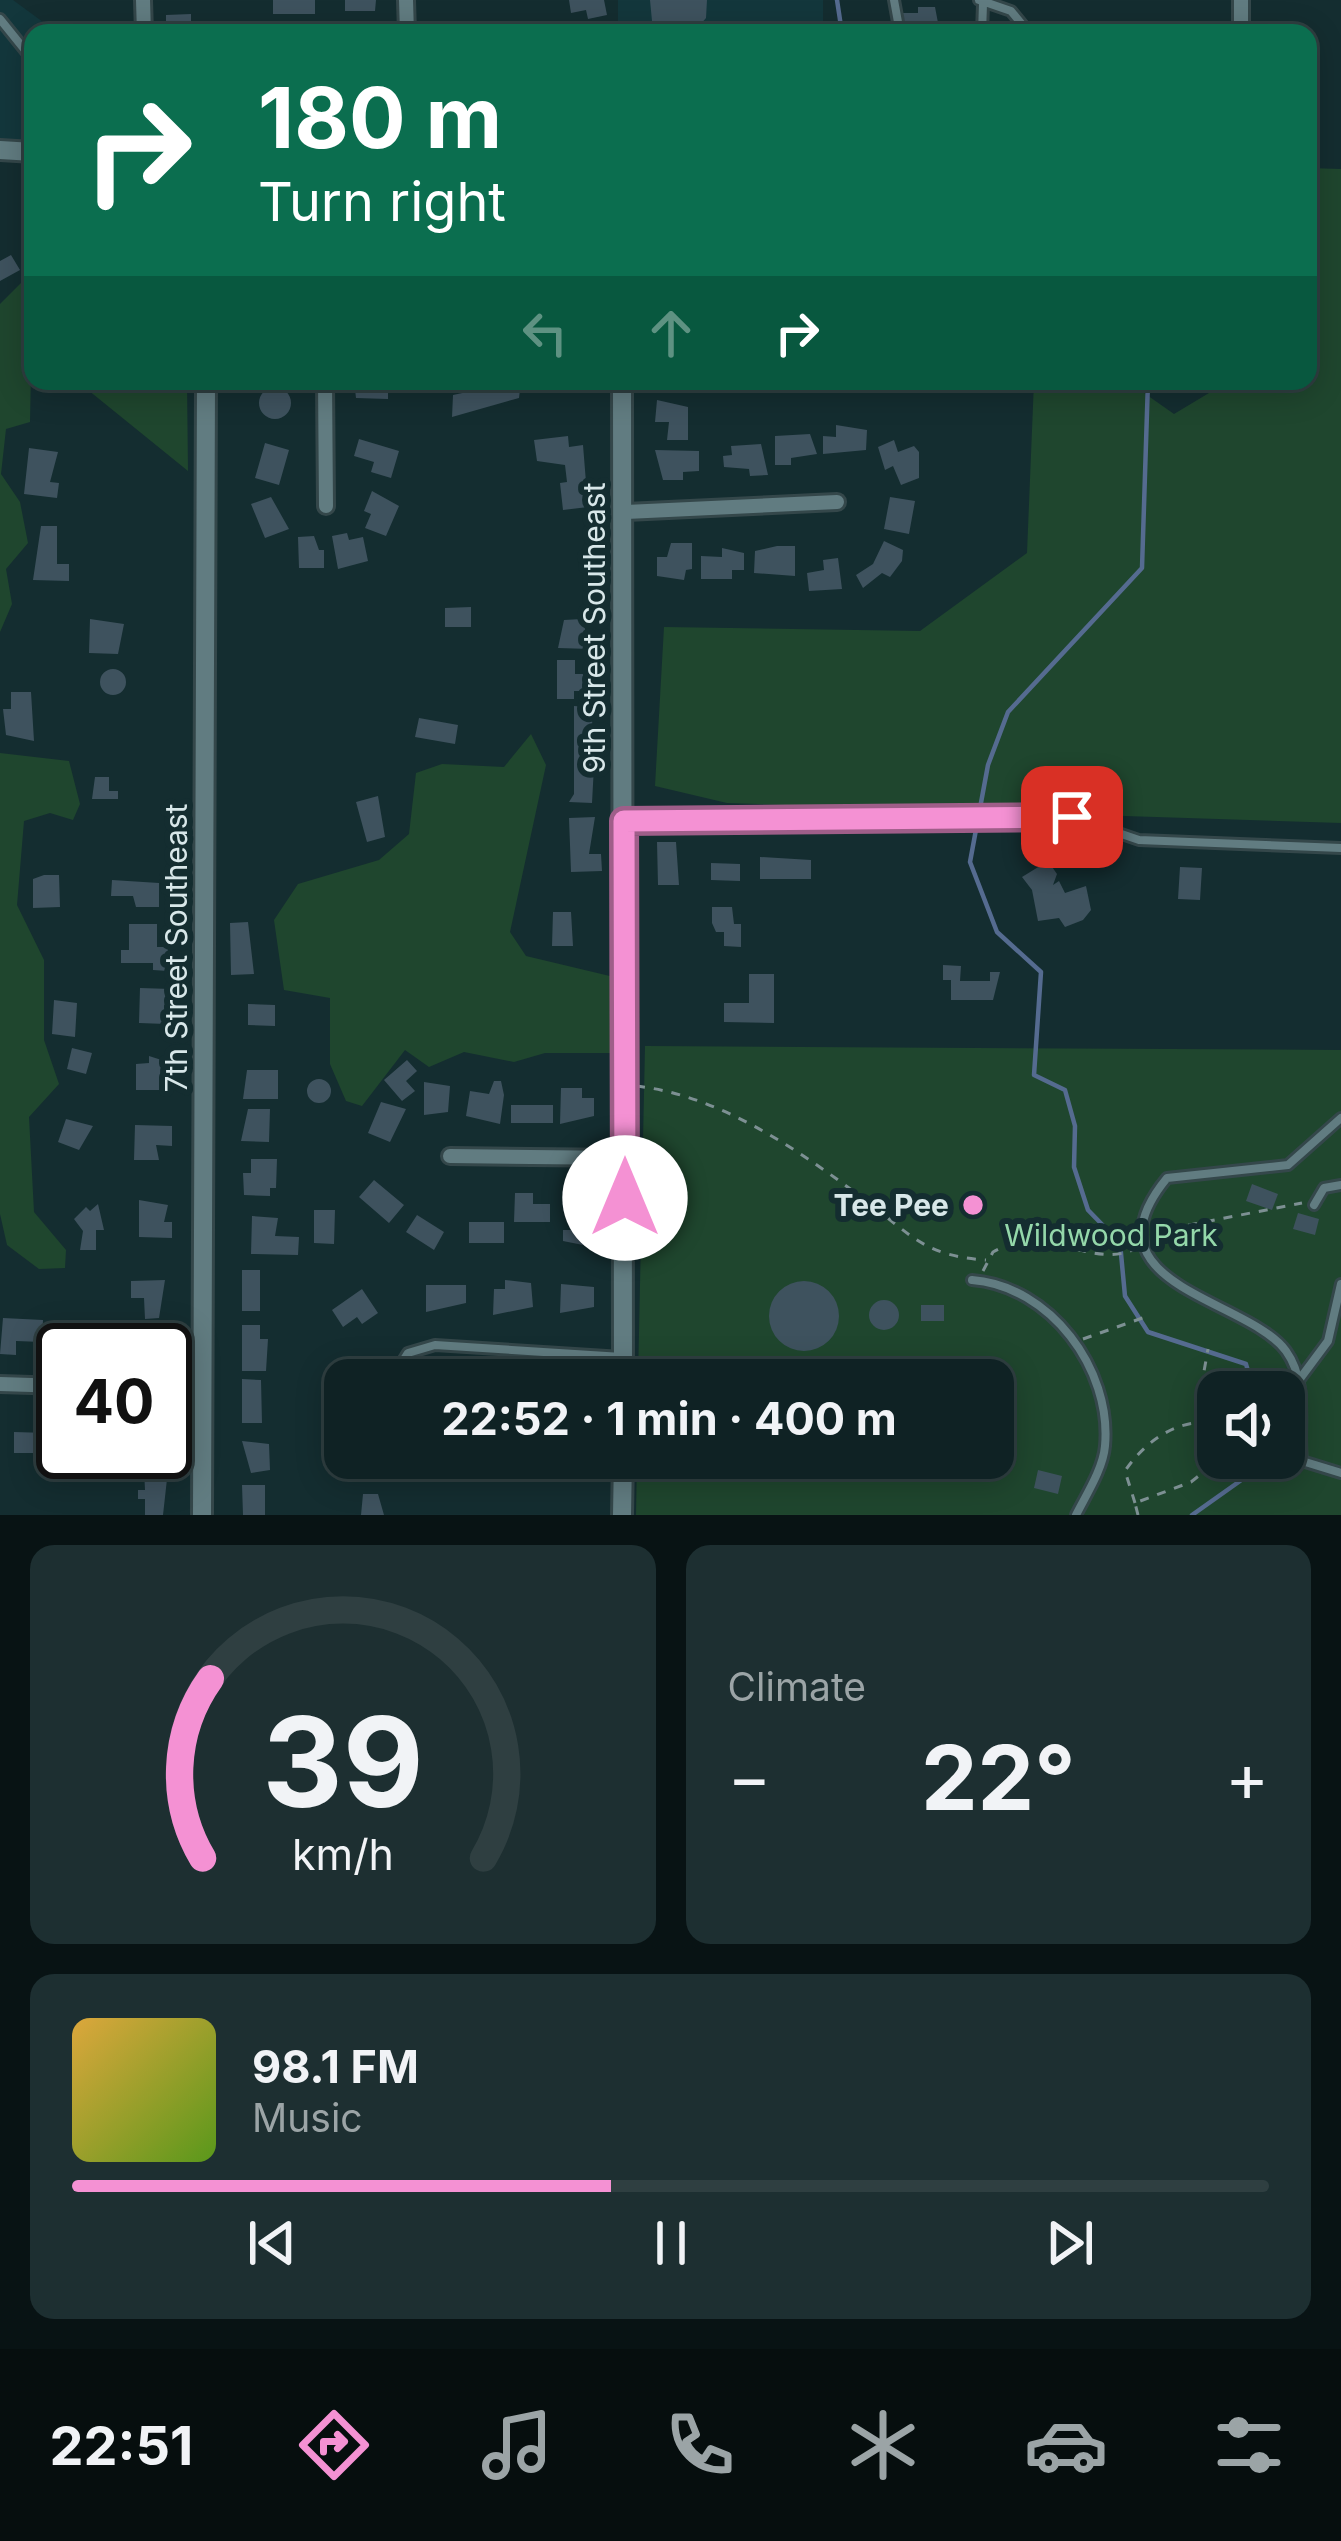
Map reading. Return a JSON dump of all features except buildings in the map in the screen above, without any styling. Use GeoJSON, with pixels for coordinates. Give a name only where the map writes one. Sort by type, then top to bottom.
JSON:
{"type":"FeatureCollection","features":[{"type":"Feature","properties":{"kind":"street","name":"7th Street Southeast"},"geometry":{"type":"LineString","coordinates":[[202,1515],[206,390]]}},
{"type":"Feature","properties":{"kind":"street"},"geometry":{"type":"LineString","coordinates":[[326,390],[326,506]]}},
{"type":"Feature","properties":{"kind":"street","name":"9th Street Southeast"},"geometry":{"type":"LineString","coordinates":[[622,390],[626,512],[623,1358]]}},
{"type":"Feature","properties":{"kind":"street"},"geometry":{"type":"LineString","coordinates":[[626,512],[838,502]]}},
{"type":"Feature","properties":{"kind":"street"},"geometry":{"type":"LineString","coordinates":[[450,1156],[626,1158]]}},
{"type":"Feature","properties":{"kind":"street"},"geometry":{"type":"LineString","coordinates":[[0,1384],[36,1385]]}},
{"type":"Feature","properties":{"kind":"street"},"geometry":{"type":"LineString","coordinates":[[192,1391],[203,1391]]}},
{"type":"Feature","properties":{"kind":"street"},"geometry":{"type":"LineString","coordinates":[[622,1479],[622,1515]]}},
{"type":"Feature","properties":{"kind":"lane"},"geometry":{"type":"LineString","coordinates":[[981,2],[1011,11],[1022,24]]}},
{"type":"Feature","properties":{"kind":"lane"},"geometry":{"type":"LineString","coordinates":[[0,20],[24,49]]}},
{"type":"Feature","properties":{"kind":"lane"},"geometry":{"type":"LineString","coordinates":[[624,821],[1072,817],[1139,840],[1341,848]]}},
{"type":"Feature","properties":{"kind":"lane"},"geometry":{"type":"LineString","coordinates":[[1293,1371],[1278,1342],[1180,1288],[1157,1267],[1145,1244],[1150,1206],[1167,1178],[1288,1166],[1341,1118]]}},
{"type":"Feature","properties":{"kind":"lane"},"geometry":{"type":"LineString","coordinates":[[1315,1203],[1324,1188],[1341,1185]]}},
{"type":"Feature","properties":{"kind":"lane"},"geometry":{"type":"LineString","coordinates":[[976,1280],[1012,1288],[1076,1341],[1102,1413],[1104,1453],[1076,1515]]}},
{"type":"Feature","properties":{"kind":"lane"},"geometry":{"type":"LineString","coordinates":[[1305,1373],[1325,1349],[1341,1284]]}},
{"type":"Feature","properties":{"kind":"lane"},"geometry":{"type":"LineString","coordinates":[[404,1359],[408,1352],[435,1345],[623,1358]]}},
{"type":"Feature","properties":{"kind":"lane"},"geometry":{"type":"LineString","coordinates":[[1305,1462],[1341,1473]]}},
{"type":"Feature","properties":{"kind":"path"},"geometry":{"type":"LineString","coordinates":[[626,1085],[702,1099],[833,1179],[929,1250],[986,1260]]}},
{"type":"Feature","properties":{"kind":"path"},"geometry":{"type":"LineString","coordinates":[[1145,1244],[1184,1226],[1315,1203]]}},
{"type":"Feature","properties":{"kind":"path"},"geometry":{"type":"LineString","coordinates":[[976,1280],[986,1260],[1015,1242],[1048,1240],[1125,1254]]}},
{"type":"Feature","properties":{"kind":"path"},"geometry":{"type":"LineString","coordinates":[[1076,1341],[1148,1316]]}},
{"type":"Feature","properties":{"kind":"path"},"geometry":{"type":"LineString","coordinates":[[1204,1371],[1208,1349]]}},
{"type":"Feature","properties":{"kind":"path"},"geometry":{"type":"LineString","coordinates":[[1126,1471],[1142,1445],[1197,1422]]}},
{"type":"Feature","properties":{"kind":"path"},"geometry":{"type":"LineString","coordinates":[[1104,1453],[1126,1471],[1138,1515]]}},
{"type":"Feature","properties":{"kind":"path"},"geometry":{"type":"LineString","coordinates":[[1136,1503],[1197,1478]]}},
{"type":"Feature","properties":{"kind":"shaded area"},"geometry":{"type":"Polygon","coordinates":[[[0,0],[13,0],[46,24],[24,24],[24,146],[0,145],[0,0]]]}},
{"type":"Feature","properties":{"kind":"shaded area"},"geometry":{"type":"Polygon","coordinates":[[[618,0],[823,0],[823,24],[618,24],[618,0]]]}},
{"type":"Feature","properties":{"kind":"green space"},"geometry":{"type":"Polygon","coordinates":[[[1317,168],[1341,169],[1341,823],[727,803],[655,786],[664,627],[920,631],[1027,553],[1034,390],[1140,390],[1174,414],[1214,390],[1317,390],[1317,168]]]}},
{"type":"Feature","properties":{"kind":"green space"},"geometry":{"type":"Polygon","coordinates":[[[24,280],[24,390],[31,390],[30,422],[6,429],[1,474],[20,502],[28,543],[6,569],[12,604],[0,632],[0,304],[24,280]]]}},
{"type":"Feature","properties":{"kind":"green space"},"geometry":{"type":"Polygon","coordinates":[[[88,390],[187,390],[188,471],[88,390]]]}},
{"type":"Feature","properties":{"kind":"green space"},"geometry":{"type":"Polygon","coordinates":[[[531,734],[546,765],[510,932],[526,956],[614,977],[611,1053],[545,1053],[514,1062],[464,1052],[429,1067],[405,1050],[362,1106],[346,1101],[330,1064],[330,998],[284,990],[274,920],[298,884],[379,860],[409,834],[416,773],[442,764],[504,767],[531,734]]]}},
{"type":"Feature","properties":{"kind":"green space"},"geometry":{"type":"Polygon","coordinates":[[[0,753],[69,761],[80,804],[73,820],[50,813],[24,821],[17,905],[44,960],[44,1040],[59,1084],[29,1117],[34,1212],[66,1250],[65,1268],[39,1269],[7,1245],[0,1214],[0,753]]]}},
{"type":"Feature","properties":{"kind":"green space","name":"Wildwood Park"},"geometry":{"type":"Polygon","coordinates":[[[645,1046],[1341,1050],[1341,1515],[636,1515],[637,1479],[1014,1479],[1014,1359],[638,1359],[645,1046]]]}},
{"type":"Feature","properties":{"kind":"waterway"},"geometry":{"type":"LineString","coordinates":[[837,0],[841,24]]}},
{"type":"Feature","properties":{"kind":"waterway"},"geometry":{"type":"LineString","coordinates":[[1148,390],[1142,568],[1008,712],[988,765],[970,862],[997,932],[1041,972],[1034,1075],[1065,1090],[1075,1126],[1074,1167],[1088,1210],[1120,1243],[1125,1296],[1148,1332],[1246,1364],[1248,1371]]}},
{"type":"Feature","properties":{"kind":"waterway"},"geometry":{"type":"LineString","coordinates":[[1192,1515],[1241,1479]]}},
{"type":"Feature","properties":{"kind":"place","name":"Tee Pee"},"geometry":{"type":"Point","coordinates":[973,1205]}},
{"type":"Feature","properties":{"kind":"route"},"geometry":{"type":"LineString","coordinates":[[625,1198],[624,821],[1072,817]]}}]}
